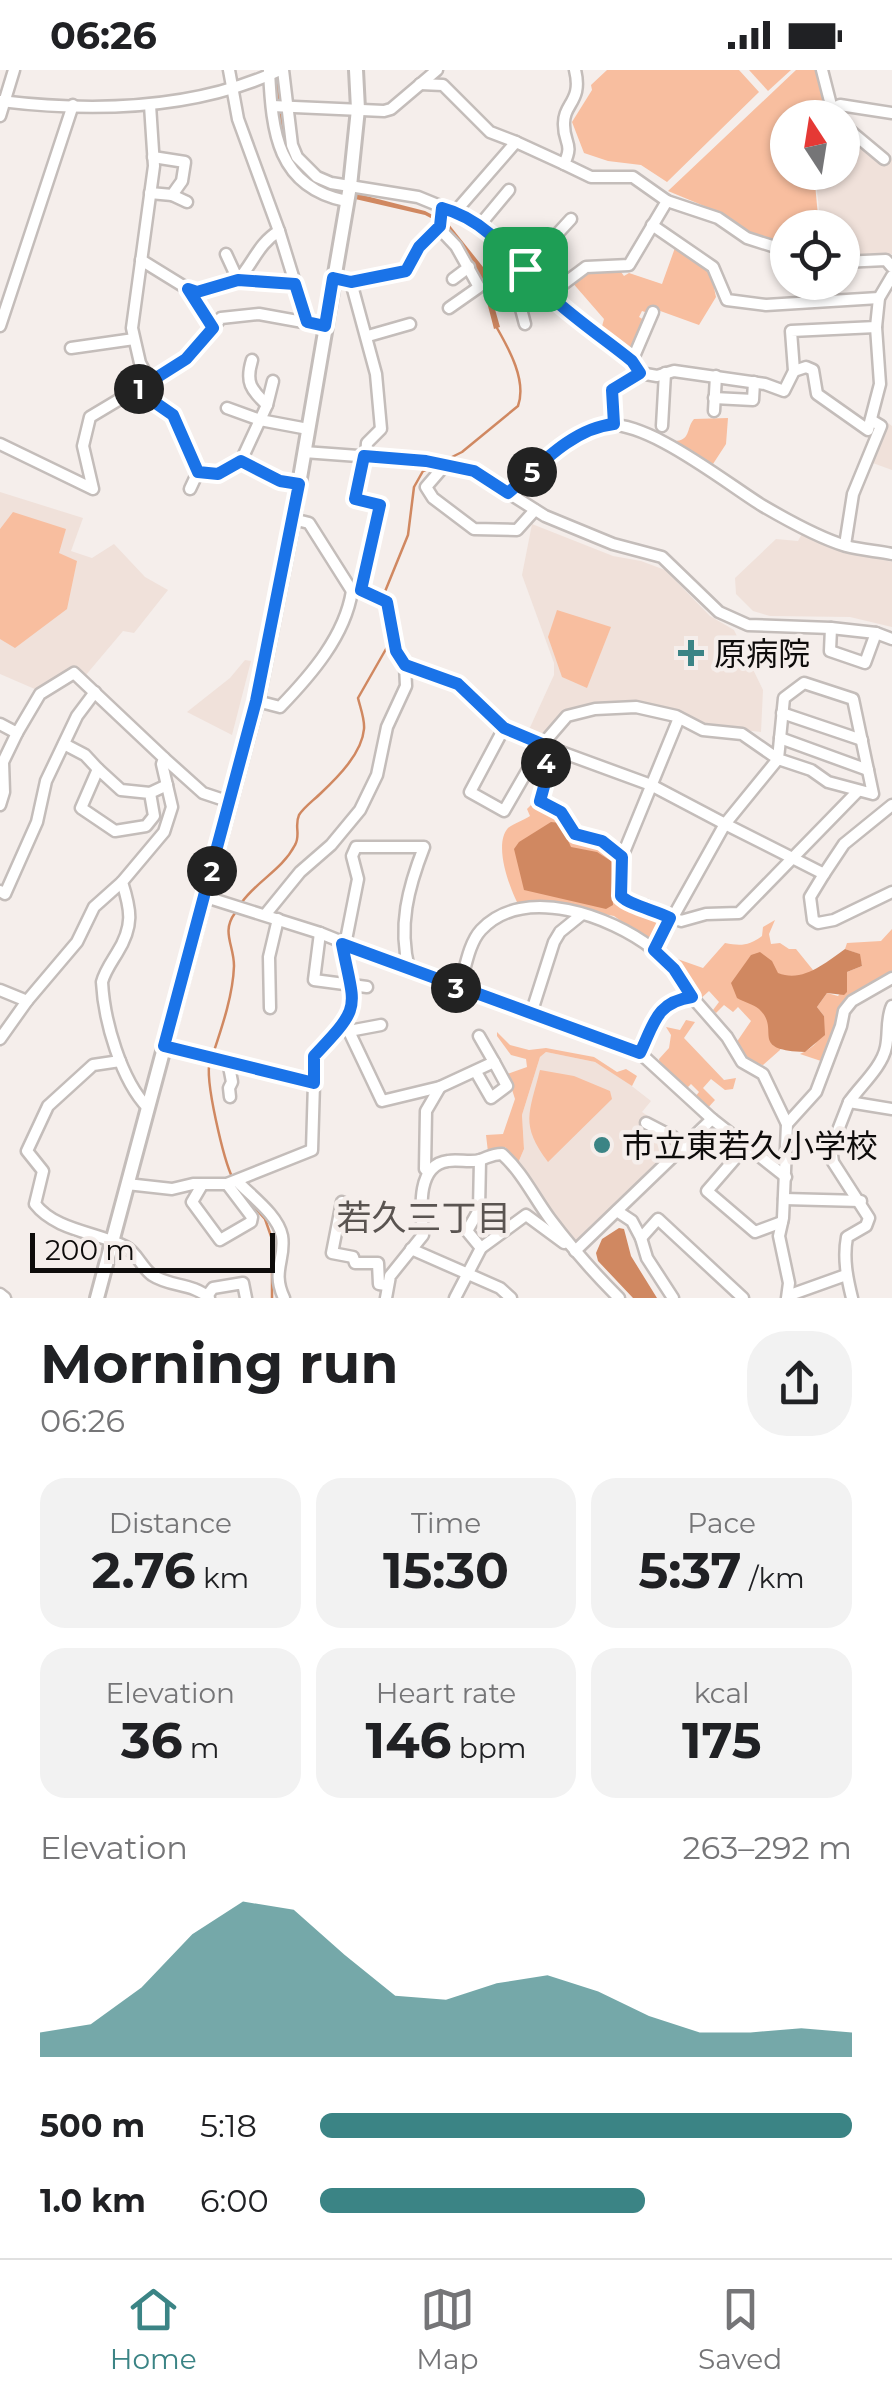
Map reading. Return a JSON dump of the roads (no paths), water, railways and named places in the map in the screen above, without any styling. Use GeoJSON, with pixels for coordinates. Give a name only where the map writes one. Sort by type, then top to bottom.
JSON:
{"type":"FeatureCollection","features":[{"type":"Feature","properties":{"kind":"main road"},"geometry":{"type":"LineString","coordinates":[[97,1298],[256,701],[293,520],[350,186],[358,109],[356,70]]}},
{"type":"Feature","properties":{"kind":"street"},"geometry":{"type":"LineString","coordinates":[[0,116],[14,70]]}},
{"type":"Feature","properties":{"kind":"street"},"geometry":{"type":"LineString","coordinates":[[230,70],[238,119],[307,322]]}},
{"type":"Feature","properties":{"kind":"street"},"geometry":{"type":"LineString","coordinates":[[272,106],[391,108],[436,70]]}},
{"type":"Feature","properties":{"kind":"street"},"geometry":{"type":"LineString","coordinates":[[564,164],[570,150],[564,124],[578,94],[576,70]]}},
{"type":"Feature","properties":{"kind":"street"},"geometry":{"type":"LineString","coordinates":[[822,70],[830,100]]}},
{"type":"Feature","properties":{"kind":"street"},"geometry":{"type":"LineString","coordinates":[[2,101],[150,105],[232,88],[275,72]]}},
{"type":"Feature","properties":{"kind":"street"},"geometry":{"type":"LineString","coordinates":[[275,72],[272,106],[280,148],[298,179],[319,195],[346,201]]}},
{"type":"Feature","properties":{"kind":"street"},"geometry":{"type":"LineString","coordinates":[[275,72],[297,157],[324,182],[418,197],[479,226],[505,246],[550,294],[632,361],[640,373],[648,376],[686,371],[784,391],[794,371],[791,331],[876,328]]}},
{"type":"Feature","properties":{"kind":"street"},"geometry":{"type":"LineString","coordinates":[[420,84],[442,85],[490,132],[591,177],[633,177],[667,201],[718,218],[747,238],[770,245]]}},
{"type":"Feature","properties":{"kind":"street"},"geometry":{"type":"LineString","coordinates":[[0,326],[6,293],[73,105]]}},
{"type":"Feature","properties":{"kind":"street"},"geometry":{"type":"LineString","coordinates":[[150,105],[154,157],[132,328],[140,363],[150,381]]}},
{"type":"Feature","properties":{"kind":"street"},"geometry":{"type":"LineString","coordinates":[[860,108],[892,114]]}},
{"type":"Feature","properties":{"kind":"street"},"geometry":{"type":"LineString","coordinates":[[860,139],[884,158]]}},
{"type":"Feature","properties":{"kind":"street"},"geometry":{"type":"LineString","coordinates":[[455,212],[516,142]]}},
{"type":"Feature","properties":{"kind":"street"},"geometry":{"type":"LineString","coordinates":[[154,157],[185,162],[182,181],[172,195]]}},
{"type":"Feature","properties":{"kind":"street"},"geometry":{"type":"LineString","coordinates":[[479,226],[510,190]]}},
{"type":"Feature","properties":{"kind":"street"},"geometry":{"type":"LineString","coordinates":[[150,194],[172,195],[186,202]]}},
{"type":"Feature","properties":{"kind":"street"},"geometry":{"type":"LineString","coordinates":[[550,294],[586,267],[629,265],[667,201]]}},
{"type":"Feature","properties":{"kind":"street"},"geometry":{"type":"LineString","coordinates":[[333,278],[351,282],[406,271],[419,247],[439,226],[442,208]]}},
{"type":"Feature","properties":{"kind":"street"},"geometry":{"type":"LineString","coordinates":[[525,269],[571,219]]}},
{"type":"Feature","properties":{"kind":"street"},"geometry":{"type":"LineString","coordinates":[[652,225],[713,267],[727,300],[766,305],[879,298]]}},
{"type":"Feature","properties":{"kind":"street"},"geometry":{"type":"LineString","coordinates":[[439,226],[480,287],[449,308]]}},
{"type":"Feature","properties":{"kind":"street"},"geometry":{"type":"LineString","coordinates":[[238,280],[264,240],[279,231]]}},
{"type":"Feature","properties":{"kind":"street"},"geometry":{"type":"LineString","coordinates":[[505,246],[525,324]]}},
{"type":"Feature","properties":{"kind":"street"},"geometry":{"type":"LineString","coordinates":[[226,254],[238,280]]}},
{"type":"Feature","properties":{"kind":"street"},"geometry":{"type":"LineString","coordinates":[[141,260],[197,292],[238,280],[295,284]]}},
{"type":"Feature","properties":{"kind":"street"},"geometry":{"type":"LineString","coordinates":[[860,261],[886,260],[892,267]]}},
{"type":"Feature","properties":{"kind":"street"},"geometry":{"type":"LineString","coordinates":[[453,279],[469,268]]}},
{"type":"Feature","properties":{"kind":"street"},"geometry":{"type":"LineString","coordinates":[[794,371],[806,367],[813,370],[818,394],[868,430],[880,384],[876,328],[879,298],[892,276]]}},
{"type":"Feature","properties":{"kind":"street"},"geometry":{"type":"LineString","coordinates":[[256,701],[280,707],[304,683],[348,614],[380,505],[355,499],[366,443],[381,428],[376,374],[351,282]]}},
{"type":"Feature","properties":{"kind":"street"},"geometry":{"type":"LineString","coordinates":[[188,289],[213,328]]}},
{"type":"Feature","properties":{"kind":"street"},"geometry":{"type":"LineString","coordinates":[[632,361],[652,312]]}},
{"type":"Feature","properties":{"kind":"street"},"geometry":{"type":"LineString","coordinates":[[0,444],[92,489],[82,446],[90,417],[186,359],[221,318],[259,314],[325,326]]}},
{"type":"Feature","properties":{"kind":"street"},"geometry":{"type":"LineString","coordinates":[[368,336],[410,324]]}},
{"type":"Feature","properties":{"kind":"street"},"geometry":{"type":"LineString","coordinates":[[70,348],[134,339]]}},
{"type":"Feature","properties":{"kind":"street"},"geometry":{"type":"LineString","coordinates":[[252,360],[246,377],[250,389],[267,405]]}},
{"type":"Feature","properties":{"kind":"street"},"geometry":{"type":"LineString","coordinates":[[880,384],[892,365]]}},
{"type":"Feature","properties":{"kind":"street"},"geometry":{"type":"LineString","coordinates":[[614,424],[612,390],[640,373]]}},
{"type":"Feature","properties":{"kind":"street"},"geometry":{"type":"LineString","coordinates":[[662,426],[665,373]]}},
{"type":"Feature","properties":{"kind":"street"},"geometry":{"type":"LineString","coordinates":[[714,410],[716,376]]}},
{"type":"Feature","properties":{"kind":"street"},"geometry":{"type":"LineString","coordinates":[[198,472],[218,474],[241,461],[267,405],[273,381]]}},
{"type":"Feature","properties":{"kind":"street"},"geometry":{"type":"LineString","coordinates":[[714,398],[753,400],[754,382]]}},
{"type":"Feature","properties":{"kind":"street"},"geometry":{"type":"LineString","coordinates":[[137,390],[173,415],[198,472],[190,489]]}},
{"type":"Feature","properties":{"kind":"street"},"geometry":{"type":"LineString","coordinates":[[227,408],[260,420],[308,429]]}},
{"type":"Feature","properties":{"kind":"street"},"geometry":{"type":"LineString","coordinates":[[845,546],[853,494],[882,426],[871,420]]}},
{"type":"Feature","properties":{"kind":"street"},"geometry":{"type":"LineString","coordinates":[[508,493],[576,436],[614,424],[629,426],[710,469],[764,507],[845,546],[892,554]]}},
{"type":"Feature","properties":{"kind":"street"},"geometry":{"type":"LineString","coordinates":[[304,452],[426,461],[474,471],[534,510],[612,544],[662,557],[719,612],[748,626],[831,628],[876,633],[892,639]]}},
{"type":"Feature","properties":{"kind":"street"},"geometry":{"type":"LineString","coordinates":[[241,461],[280,481],[299,484]]}},
{"type":"Feature","properties":{"kind":"street"},"geometry":{"type":"LineString","coordinates":[[445,465],[426,488],[433,498],[474,529],[517,530],[534,510]]}},
{"type":"Feature","properties":{"kind":"street"},"geometry":{"type":"LineString","coordinates":[[265,915],[312,858],[332,845],[352,820],[376,775],[387,727],[406,686],[405,665],[396,651],[382,600],[356,591],[308,522],[293,520]]}},
{"type":"Feature","properties":{"kind":"street"},"geometry":{"type":"LineString","coordinates":[[831,628],[830,651],[865,663],[876,633]]}},
{"type":"Feature","properties":{"kind":"street"},"geometry":{"type":"LineString","coordinates":[[405,665],[458,684],[504,728],[651,785],[824,874]]}},
{"type":"Feature","properties":{"kind":"street"},"geometry":{"type":"LineString","coordinates":[[0,805],[3,762],[18,733],[40,694],[74,672],[203,793],[230,802]]}},
{"type":"Feature","properties":{"kind":"street"},"geometry":{"type":"LineString","coordinates":[[654,950],[725,824],[778,759],[784,698],[804,683],[853,699],[874,794]]}},
{"type":"Feature","properties":{"kind":"street"},"geometry":{"type":"LineString","coordinates":[[0,891],[5,894],[29,840],[46,781],[77,716],[95,692]]}},
{"type":"Feature","properties":{"kind":"street"},"geometry":{"type":"LineString","coordinates":[[504,728],[470,792],[504,811],[542,744],[567,716],[595,708],[636,707],[680,718],[703,730],[742,734],[778,759],[810,770],[828,782],[892,803],[844,844],[810,896],[813,920],[834,920],[892,892]]}},
{"type":"Feature","properties":{"kind":"street"},"geometry":{"type":"LineString","coordinates":[[782,713],[862,740]]}},
{"type":"Feature","properties":{"kind":"street"},"geometry":{"type":"LineString","coordinates":[[680,718],[622,857],[621,896],[626,902],[687,921],[706,914],[739,913],[857,792]]}},
{"type":"Feature","properties":{"kind":"street"},"geometry":{"type":"LineString","coordinates":[[0,724],[18,733]]}},
{"type":"Feature","properties":{"kind":"street"},"geometry":{"type":"LineString","coordinates":[[780,738],[868,770]]}},
{"type":"Feature","properties":{"kind":"street"},"geometry":{"type":"LineString","coordinates":[[64,744],[84,755],[121,790],[150,793],[167,785]]}},
{"type":"Feature","properties":{"kind":"street"},"geometry":{"type":"LineString","coordinates":[[542,744],[548,772],[540,801],[561,812],[575,834],[602,841],[622,857]]}},
{"type":"Feature","properties":{"kind":"street"},"geometry":{"type":"LineString","coordinates":[[0,1040],[77,942],[94,907],[122,882],[164,832],[172,808],[164,758]]}},
{"type":"Feature","properties":{"kind":"street"},"geometry":{"type":"LineString","coordinates":[[98,769],[81,808],[109,829],[146,826],[154,816],[150,793]]}},
{"type":"Feature","properties":{"kind":"street"},"geometry":{"type":"LineString","coordinates":[[128,1184],[172,1189],[232,1183],[312,1150],[314,1056],[347,1027],[355,1004],[343,944],[358,879],[352,856],[357,836],[352,820]]}},
{"type":"Feature","properties":{"kind":"street"},"geometry":{"type":"LineString","coordinates":[[356,847],[424,847],[406,904],[403,946],[408,969]]}},
{"type":"Feature","properties":{"kind":"street"},"geometry":{"type":"LineString","coordinates":[[122,882],[131,912],[131,928],[102,982],[120,1061],[135,1094],[148,1108]]}},
{"type":"Feature","properties":{"kind":"street"},"geometry":{"type":"LineString","coordinates":[[206,897],[320,934],[459,989],[640,1053],[712,1120],[786,1178]]}},
{"type":"Feature","properties":{"kind":"street"},"geometry":{"type":"LineString","coordinates":[[459,989],[482,928],[520,909],[541,904],[616,925],[654,950],[727,1036],[742,1062],[763,1074],[787,1124],[780,1236],[788,1297],[846,1275]]}},
{"type":"Feature","properties":{"kind":"street"},"geometry":{"type":"LineString","coordinates":[[531,1014],[554,942],[581,914]]}},
{"type":"Feature","properties":{"kind":"street"},"geometry":{"type":"LineString","coordinates":[[270,1008],[270,958],[278,919]]}},
{"type":"Feature","properties":{"kind":"street"},"geometry":{"type":"LineString","coordinates":[[320,934],[314,980],[367,987]]}},
{"type":"Feature","properties":{"kind":"street"},"geometry":{"type":"LineString","coordinates":[[787,1124],[816,1092],[844,1011],[852,1001],[892,978]]}},
{"type":"Feature","properties":{"kind":"street"},"geometry":{"type":"LineString","coordinates":[[0,990],[27,1001]]}},
{"type":"Feature","properties":{"kind":"street"},"geometry":{"type":"LineString","coordinates":[[640,1053],[663,1008],[672,1000],[692,997]]}},
{"type":"Feature","properties":{"kind":"street"},"geometry":{"type":"LineString","coordinates":[[852,1298],[846,1275],[847,1238],[866,1226],[869,1218],[833,1162],[831,1148],[850,1102],[886,1050],[892,1006]]}},
{"type":"Feature","properties":{"kind":"street"},"geometry":{"type":"LineString","coordinates":[[347,1027],[382,1025]]}},
{"type":"Feature","properties":{"kind":"street"},"geometry":{"type":"LineString","coordinates":[[347,1027],[382,1101],[440,1087],[494,1062]]}},
{"type":"Feature","properties":{"kind":"street"},"geometry":{"type":"LineString","coordinates":[[476,1072],[490,1098],[507,1086],[479,1036]]}},
{"type":"Feature","properties":{"kind":"street"},"geometry":{"type":"LineString","coordinates":[[164,1046],[314,1083]]}},
{"type":"Feature","properties":{"kind":"street"},"geometry":{"type":"LineString","coordinates":[[217,1058],[232,1082],[230,1097]]}},
{"type":"Feature","properties":{"kind":"street"},"geometry":{"type":"LineString","coordinates":[[120,1061],[93,1065],[48,1106],[38,1123],[28,1151],[43,1171],[35,1198],[41,1212],[89,1236],[128,1248],[152,1275],[200,1290],[208,1297],[213,1288],[244,1284],[246,1298]]}},
{"type":"Feature","properties":{"kind":"street"},"geometry":{"type":"LineString","coordinates":[[428,1171],[426,1111],[440,1087]]}},
{"type":"Feature","properties":{"kind":"street"},"geometry":{"type":"LineString","coordinates":[[850,1102],[892,1109]]}},
{"type":"Feature","properties":{"kind":"street"},"geometry":{"type":"LineString","coordinates":[[575,1252],[712,1120]]}},
{"type":"Feature","properties":{"kind":"street"},"geometry":{"type":"LineString","coordinates":[[646,1123],[673,1136],[684,1148]]}},
{"type":"Feature","properties":{"kind":"street"},"geometry":{"type":"LineString","coordinates":[[746,1146],[706,1191],[755,1232],[782,1222]]}},
{"type":"Feature","properties":{"kind":"street"},"geometry":{"type":"LineString","coordinates":[[342,1202],[332,1253],[353,1256],[355,1263],[378,1263],[379,1284],[386,1292],[410,1248],[424,1234],[420,1206],[428,1171],[439,1162],[480,1160],[502,1154],[520,1171],[575,1252]]}},
{"type":"Feature","properties":{"kind":"street"},"geometry":{"type":"LineString","coordinates":[[480,1160],[479,1210],[467,1232],[481,1248]]}},
{"type":"Feature","properties":{"kind":"street"},"geometry":{"type":"LineString","coordinates":[[202,1184],[192,1202],[220,1240],[251,1222],[252,1217],[232,1183]]}},
{"type":"Feature","properties":{"kind":"street"},"geometry":{"type":"LineString","coordinates":[[232,1183],[273,1218],[282,1237],[276,1274],[284,1298]]}},
{"type":"Feature","properties":{"kind":"street"},"geometry":{"type":"LineString","coordinates":[[784,1198],[861,1201]]}},
{"type":"Feature","properties":{"kind":"street"},"geometry":{"type":"LineString","coordinates":[[617,1211],[632,1222],[647,1258],[674,1298]]}},
{"type":"Feature","properties":{"kind":"street"},"geometry":{"type":"LineString","coordinates":[[455,1298],[481,1248],[526,1215],[575,1252],[619,1298]]}},
{"type":"Feature","properties":{"kind":"street"},"geometry":{"type":"LineString","coordinates":[[641,1238],[658,1219],[743,1298]]}},
{"type":"Feature","properties":{"kind":"street"},"geometry":{"type":"LineString","coordinates":[[410,1248],[500,1288],[510,1298]]}},
{"type":"Feature","properties":{"kind":"waterway"},"geometry":{"type":"LineString","coordinates":[[444,461],[462,452],[518,406],[518,376],[497,328]]}},
{"type":"Feature","properties":{"kind":"waterway"},"geometry":{"type":"LineString","coordinates":[[384,594],[408,535],[414,487],[423,471],[433,467]]}},
{"type":"Feature","properties":{"kind":"waterway"},"geometry":{"type":"LineString","coordinates":[[242,902],[290,854],[297,841],[299,815],[354,756],[364,729],[358,698],[390,642]]}},
{"type":"Feature","properties":{"kind":"waterway"},"geometry":{"type":"LineString","coordinates":[[213,1054],[232,988],[234,966],[229,926],[235,913]]}},
{"type":"Feature","properties":{"kind":"waterway"},"geometry":{"type":"LineString","coordinates":[[210,1061],[212,1102],[233,1179]]}},
{"type":"Feature","properties":{"kind":"waterway"},"geometry":{"type":"LineString","coordinates":[[243,1194],[265,1219],[272,1239],[272,1298]]}},
{"type":"Feature","properties":{"kind":"place","name":"原病院"},"geometry":{"type":"Point","coordinates":[691,653]}},
{"type":"Feature","properties":{"kind":"place","name":"市立東若久小学校"},"geometry":{"type":"Point","coordinates":[602,1145]}},
{"type":"Feature","properties":{"kind":"district","name":"若久三丁目"},"geometry":{"type":"Point","coordinates":[424,1217]}}]}
